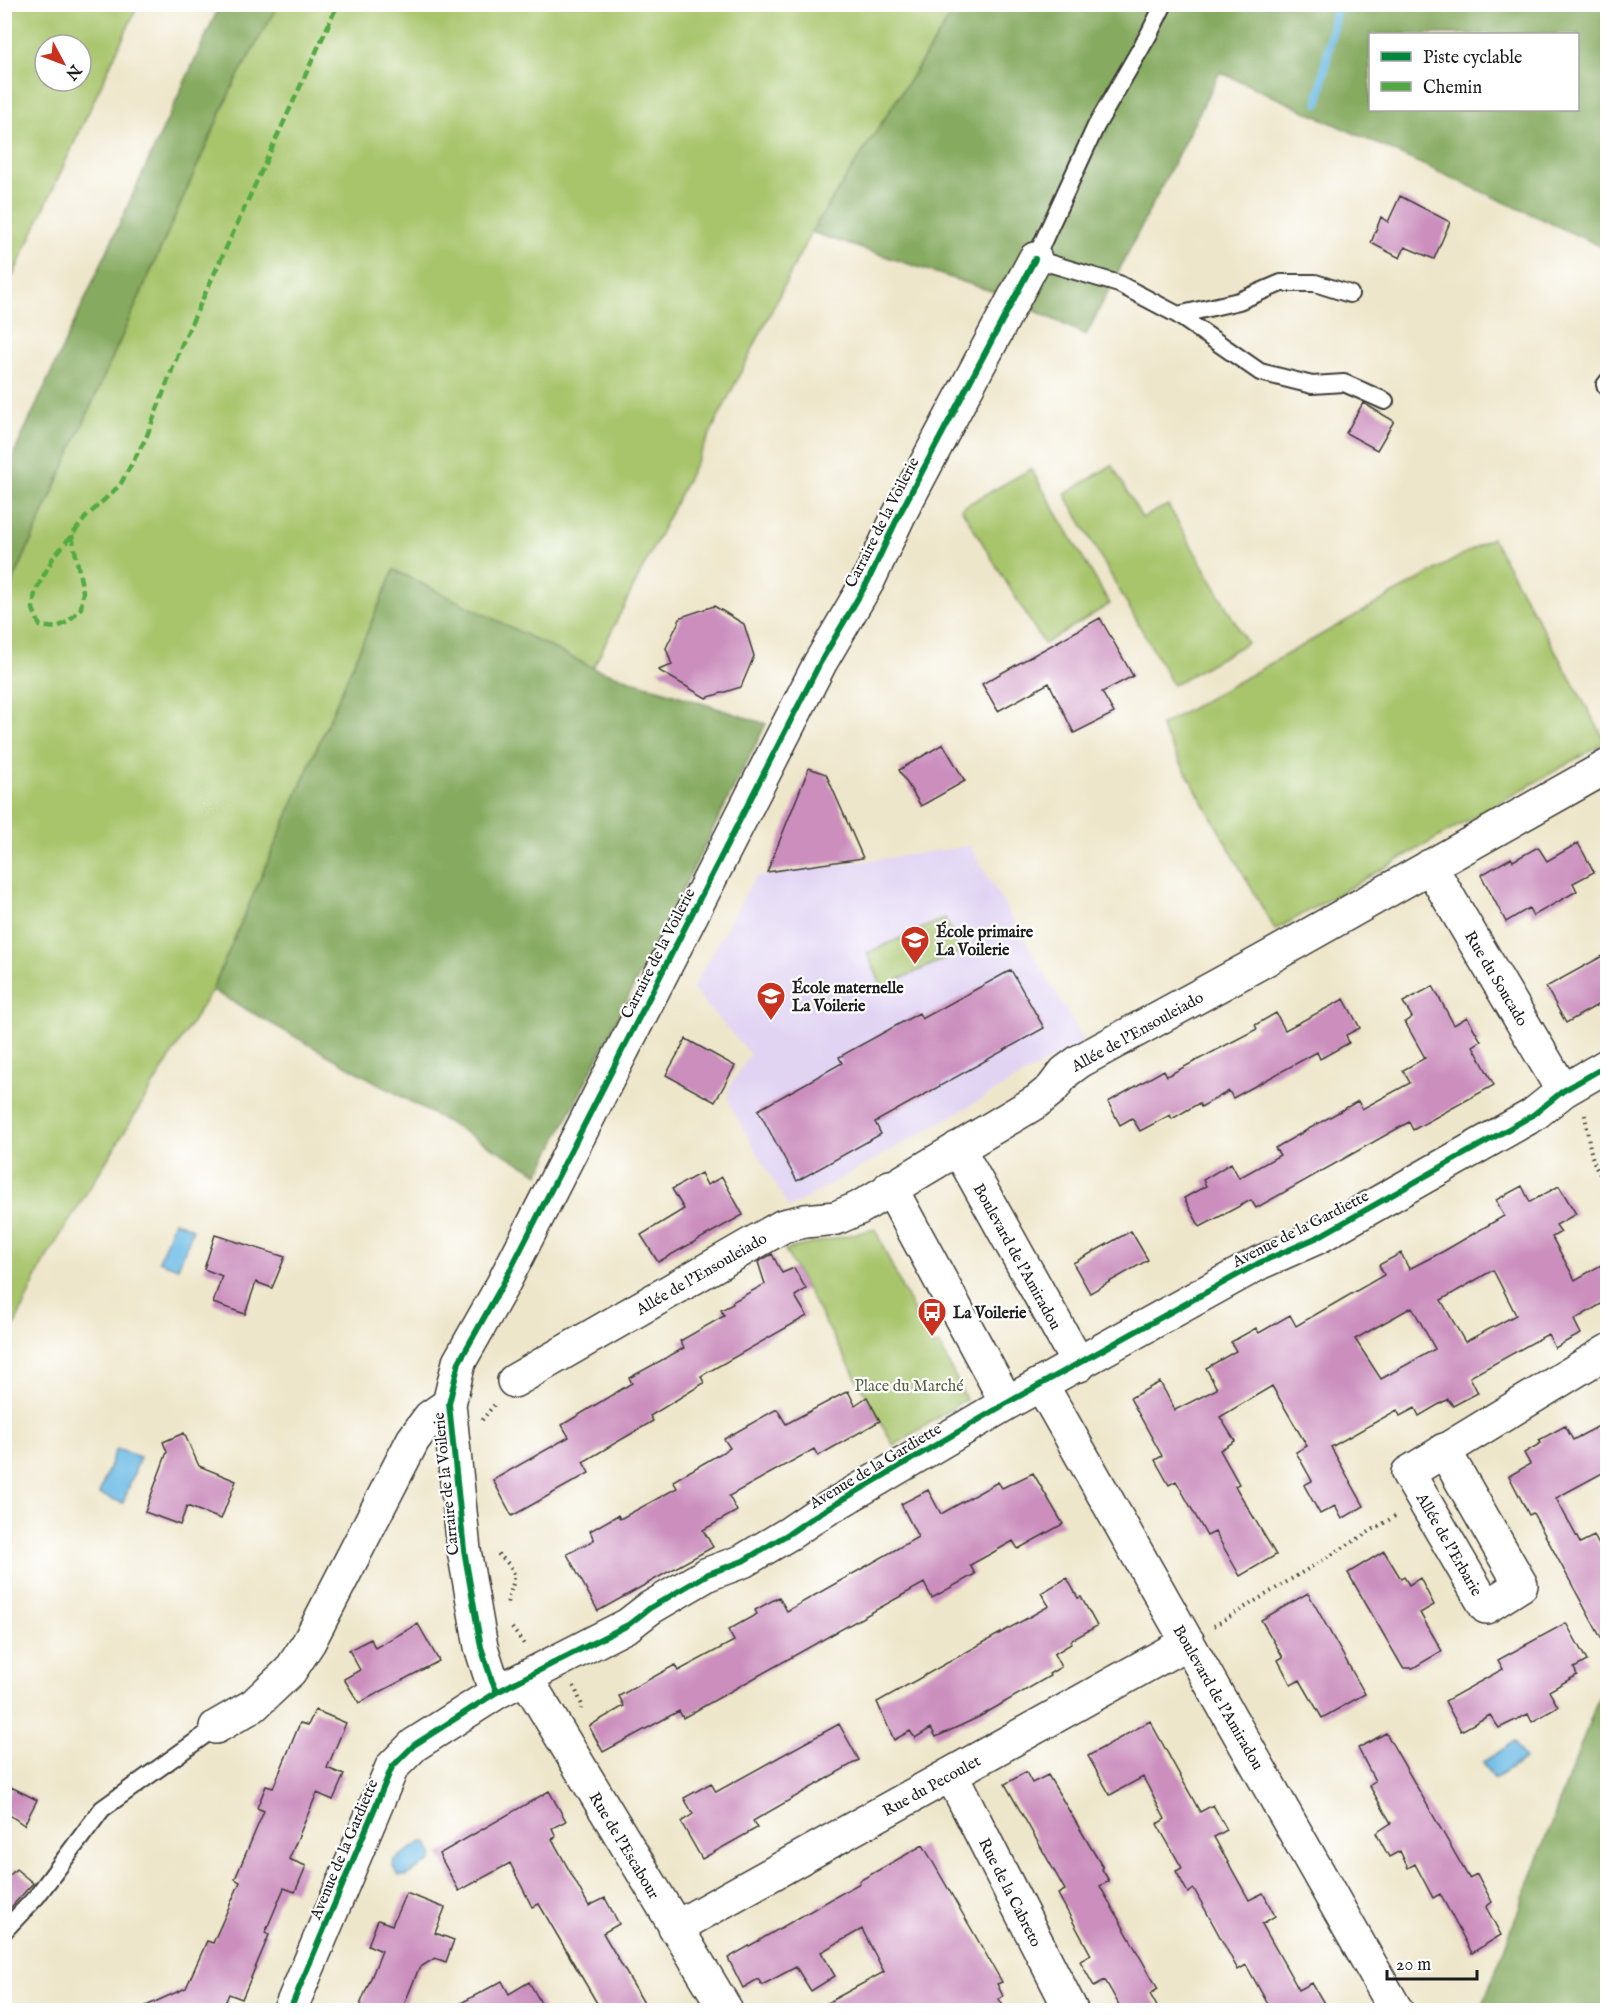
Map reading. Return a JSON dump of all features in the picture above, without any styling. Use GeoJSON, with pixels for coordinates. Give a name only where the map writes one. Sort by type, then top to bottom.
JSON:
{"type":"FeatureCollection","features":[{"type":"Feature","properties":{"kind":"street","name":"Carraire de la Voilerie"},"geometry":{"type":"LineString","coordinates":[[512,1685],[492,1681],[481,1647],[464,1550],[449,1404],[459,1362],[503,1284],[820,663],[868,581],[899,515],[1035,259]]}},
{"type":"Feature","properties":{"kind":"street","name":"Allée de l'Ensouleiado"},"geometry":{"type":"LineString","coordinates":[[514,1381],[783,1226],[836,1218],[859,1208],[1036,1102],[1052,1089],[1065,1072],[1080,1061],[1608,766]]}},
{"type":"Feature","properties":{"kind":"street","name":"Rue du Soucado"},"geometry":{"type":"LineString","coordinates":[[1430,866],[1571,1086]]}},
{"type":"Feature","properties":{"kind":"street","name":"Avenue de la Gardiette"},"geometry":{"type":"LineString","coordinates":[[290,2010],[392,1767],[414,1745],[440,1726],[512,1685],[628,1625],[650,1608],[708,1574],[743,1561],[814,1516],[1041,1384],[1079,1365],[1259,1263],[1338,1226],[1533,1115],[1571,1086],[1608,1065]]}},
{"type":"Feature","properties":{"kind":"street","name":"Boulevard de l'Amiradou"},"geometry":{"type":"LineString","coordinates":[[958,1148],[1079,1365]]}},
{"type":"Feature","properties":{"kind":"street"},"geometry":{"type":"LineString","coordinates":[[890,1188],[1007,1403]]}},
{"type":"Feature","properties":{"kind":"street","name":"Allée de l'Erbarie"},"geometry":{"type":"LineString","coordinates":[[1444,1450],[1521,1585],[1486,1607],[1408,1473],[1444,1450],[1608,1351]]}},
{"type":"Feature","properties":{"kind":"street","name":"Boulevard de l'Amiradou"},"geometry":{"type":"LineString","coordinates":[[1041,1384],[1396,2010]]}},
{"type":"Feature","properties":{"kind":"street"},"geometry":{"type":"LineString","coordinates":[[216,1727],[254,1705],[290,1671],[309,1642],[413,1440],[430,1418],[449,1404]]}},
{"type":"Feature","properties":{"kind":"street","name":"Rue du Pecoulet"},"geometry":{"type":"LineString","coordinates":[[675,1928],[1188,1642]]}},
{"type":"Feature","properties":{"kind":"street","name":"Rue de l'Escabour"},"geometry":{"type":"LineString","coordinates":[[512,1685],[675,1928],[726,2010]]}},
{"type":"Feature","properties":{"kind":"street","name":"Rue de la Cabreto"},"geometry":{"type":"LineString","coordinates":[[951,1774],[1071,2010]]}},
{"type":"Feature","properties":{"kind":"lane"},"geometry":{"type":"LineString","coordinates":[[1164,4],[1096,126],[1035,259],[1119,284],[1178,315],[1260,372],[1312,384],[1344,383],[1385,401]]}},
{"type":"Feature","properties":{"kind":"lane"},"geometry":{"type":"LineString","coordinates":[[1178,315],[1239,301],[1281,283],[1315,283],[1350,294]]}},
{"type":"Feature","properties":{"kind":"lane"},"geometry":{"type":"LineString","coordinates":[[1608,381],[1605,385],[1608,388]]}},
{"type":"Feature","properties":{"kind":"lane"},"geometry":{"type":"LineString","coordinates":[[4,1931],[37,1896],[102,1809],[216,1727]]}},
{"type":"Feature","properties":{"kind":"path"},"geometry":{"type":"LineString","coordinates":[[1571,1086],[1596,1170],[1608,1184]]}},
{"type":"Feature","properties":{"kind":"path"},"geometry":{"type":"LineString","coordinates":[[1188,1642],[1424,1499]]}},
{"type":"Feature","properties":{"kind":"shaded area","name":"École primaire La Voilerie"},"geometry":{"type":"Polygon","coordinates":[[[970,846],[1084,1041],[789,1208],[728,1099],[729,1088],[750,1054],[692,989],[755,877],[970,846]]]}},
{"type":"Feature","properties":{"kind":"green space"},"geometry":{"type":"Polygon","coordinates":[[[4,5],[138,5],[5,293],[4,5]]]}},
{"type":"Feature","properties":{"kind":"green space"},"geometry":{"type":"Polygon","coordinates":[[[220,5],[278,5],[234,83],[5,600],[5,473],[220,5]]]}},
{"type":"Feature","properties":{"kind":"green space"},"geometry":{"type":"Polygon","coordinates":[[[278,5],[958,5],[811,232],[593,668],[394,570],[212,990],[42,1265],[5,1347],[5,600],[234,83],[278,5]]]}},
{"type":"Feature","properties":{"kind":"green space"},"geometry":{"type":"Polygon","coordinates":[[[958,5],[1607,5],[1607,249],[1220,72],[1086,335],[1000,294],[811,232],[958,5]]]}},
{"type":"Feature","properties":{"kind":"green space"},"geometry":{"type":"Polygon","coordinates":[[[1112,465],[1142,518],[1168,505],[1247,643],[1173,685],[1065,494],[1112,465]]]}},
{"type":"Feature","properties":{"kind":"green space"},"geometry":{"type":"Polygon","coordinates":[[[1031,469],[1110,604],[1044,644],[961,508],[1031,469]]]}},
{"type":"Feature","properties":{"kind":"green space"},"geometry":{"type":"Polygon","coordinates":[[[1492,538],[1606,742],[1275,930],[1160,726],[1492,538]]]}},
{"type":"Feature","properties":{"kind":"green space"},"geometry":{"type":"Polygon","coordinates":[[[394,570],[593,668],[766,724],[539,1174],[212,990],[394,570]]]}},
{"type":"Feature","properties":{"kind":"green space"},"geometry":{"type":"Polygon","coordinates":[[[945,918],[960,952],[882,987],[867,953],[945,918]]]}},
{"type":"Feature","properties":{"kind":"green space","name":"Place du Marché"},"geometry":{"type":"Polygon","coordinates":[[[875,1229],[932,1347],[939,1344],[966,1399],[894,1446],[785,1250],[875,1229]]]}},
{"type":"Feature","properties":{"kind":"green space"},"geometry":{"type":"Polygon","coordinates":[[[1607,1675],[1607,2010],[1481,2010],[1607,1675]]]}},
{"type":"Feature","properties":{"kind":"water"},"geometry":{"type":"Polygon","coordinates":[[[174,1221],[193,1229],[178,1268],[159,1261],[174,1221]]]}},
{"type":"Feature","properties":{"kind":"water"},"geometry":{"type":"Polygon","coordinates":[[[116,1449],[140,1457],[123,1503],[99,1494],[116,1449]]]}},
{"type":"Feature","properties":{"kind":"water"},"geometry":{"type":"Polygon","coordinates":[[[1514,1742],[1525,1759],[1494,1779],[1483,1762],[1514,1742]]]}},
{"type":"Feature","properties":{"kind":"water"},"geometry":{"type":"Polygon","coordinates":[[[422,1842],[426,1842],[433,1854],[431,1861],[405,1876],[399,1876],[393,1866],[394,1860],[422,1842]]]}},
{"type":"Feature","properties":{"kind":"building"},"geometry":{"type":"Polygon","coordinates":[[[1400,196],[1450,222],[1434,259],[1405,247],[1400,258],[1371,243],[1381,217],[1388,222],[1400,196]]]}},
{"type":"Feature","properties":{"kind":"building"},"geometry":{"type":"Polygon","coordinates":[[[1363,403],[1394,421],[1377,450],[1346,433],[1363,403]]]}},
{"type":"Feature","properties":{"kind":"building"},"geometry":{"type":"Polygon","coordinates":[[[714,606],[744,624],[754,656],[741,687],[706,698],[658,670],[672,665],[666,648],[681,617],[714,606]]]}},
{"type":"Feature","properties":{"kind":"building"},"geometry":{"type":"Polygon","coordinates":[[[1100,618],[1133,676],[1102,692],[1114,713],[1074,733],[1049,683],[998,711],[982,684],[1100,618]]]}},
{"type":"Feature","properties":{"kind":"building"},"geometry":{"type":"Polygon","coordinates":[[[943,744],[965,781],[921,806],[899,770],[943,744]]]}},
{"type":"Feature","properties":{"kind":"building"},"geometry":{"type":"Polygon","coordinates":[[[809,768],[826,774],[863,858],[767,872],[809,768]]]}},
{"type":"Feature","properties":{"kind":"building"},"geometry":{"type":"Polygon","coordinates":[[[1578,843],[1594,872],[1573,883],[1577,891],[1533,916],[1529,908],[1506,922],[1481,875],[1511,858],[1513,861],[1538,847],[1547,861],[1578,843]]]}},
{"type":"Feature","properties":{"kind":"building"},"geometry":{"type":"Polygon","coordinates":[[[1608,953],[1608,999],[1566,1023],[1546,987],[1608,953]]]}},
{"type":"Feature","properties":{"kind":"building"},"geometry":{"type":"Polygon","coordinates":[[[1011,970],[1044,1028],[875,1122],[881,1134],[797,1181],[758,1110],[842,1063],[839,1057],[919,1013],[922,1019],[1011,970]]]}},
{"type":"Feature","properties":{"kind":"building"},"geometry":{"type":"Polygon","coordinates":[[[1433,986],[1454,1025],[1467,1017],[1481,1041],[1473,1046],[1494,1085],[1413,1130],[1409,1122],[1256,1208],[1251,1200],[1200,1227],[1184,1198],[1206,1186],[1203,1180],[1231,1163],[1239,1178],[1280,1155],[1275,1148],[1358,1101],[1362,1109],[1410,1083],[1403,1070],[1425,1058],[1405,1022],[1412,1017],[1403,1002],[1433,986]]]}},
{"type":"Feature","properties":{"kind":"building"},"geometry":{"type":"Polygon","coordinates":[[[1344,999],[1360,1028],[1346,1035],[1349,1043],[1320,1059],[1317,1052],[1233,1098],[1229,1091],[1201,1107],[1199,1103],[1172,1119],[1170,1115],[1140,1131],[1132,1118],[1120,1125],[1108,1102],[1164,1070],[1167,1076],[1257,1029],[1255,1025],[1276,1013],[1285,1030],[1344,999]]]}},
{"type":"Feature","properties":{"kind":"building"},"geometry":{"type":"Polygon","coordinates":[[[686,1039],[735,1066],[715,1102],[666,1075],[686,1039]]]}},
{"type":"Feature","properties":{"kind":"building"},"geometry":{"type":"Polygon","coordinates":[[[701,1173],[707,1185],[722,1177],[743,1215],[658,1262],[641,1235],[684,1209],[672,1189],[701,1173]]]}},
{"type":"Feature","properties":{"kind":"building"},"geometry":{"type":"Polygon","coordinates":[[[1522,1186],[1530,1202],[1559,1186],[1576,1214],[1556,1225],[1561,1232],[1552,1237],[1575,1280],[1608,1261],[1608,1300],[1574,1320],[1581,1334],[1555,1348],[1548,1334],[1470,1377],[1478,1393],[1453,1406],[1448,1399],[1419,1416],[1415,1408],[1400,1416],[1397,1410],[1331,1447],[1364,1506],[1342,1519],[1335,1506],[1320,1514],[1304,1485],[1312,1481],[1296,1452],[1307,1446],[1272,1386],[1220,1417],[1235,1441],[1220,1450],[1239,1484],[1235,1486],[1276,1555],[1240,1576],[1215,1532],[1207,1536],[1176,1481],[1169,1485],[1155,1460],[1162,1456],[1130,1398],[1160,1382],[1175,1410],[1217,1389],[1206,1368],[1236,1351],[1231,1342],[1256,1328],[1259,1333],[1290,1315],[1296,1326],[1384,1275],[1379,1265],[1401,1253],[1409,1269],[1444,1251],[1504,1216],[1496,1200],[1522,1186]],[[1493,1270],[1441,1300],[1465,1342],[1516,1315],[1493,1270]],[[1412,1307],[1355,1339],[1381,1379],[1435,1349],[1412,1307]]]}},
{"type":"Feature","properties":{"kind":"building"},"geometry":{"type":"Polygon","coordinates":[[[1131,1231],[1148,1260],[1090,1293],[1073,1263],[1131,1231]]]}},
{"type":"Feature","properties":{"kind":"building"},"geometry":{"type":"Polygon","coordinates":[[[215,1235],[285,1257],[272,1288],[256,1282],[245,1314],[213,1303],[222,1276],[204,1269],[215,1235]]]}},
{"type":"Feature","properties":{"kind":"building"},"geometry":{"type":"Polygon","coordinates":[[[772,1254],[782,1273],[794,1268],[806,1289],[795,1296],[807,1316],[701,1376],[704,1383],[650,1416],[653,1421],[583,1462],[589,1473],[512,1516],[493,1480],[569,1437],[562,1425],[632,1383],[629,1378],[684,1348],[680,1341],[724,1316],[721,1310],[765,1284],[758,1262],[772,1254]]]}},
{"type":"Feature","properties":{"kind":"building"},"geometry":{"type":"Polygon","coordinates":[[[848,1391],[855,1405],[867,1397],[880,1421],[818,1456],[814,1449],[729,1496],[737,1511],[703,1530],[713,1547],[598,1611],[567,1554],[594,1540],[590,1531],[618,1515],[620,1519],[677,1488],[673,1481],[730,1448],[724,1439],[777,1409],[786,1424],[848,1391]]]}},
{"type":"Feature","properties":{"kind":"building"},"geometry":{"type":"Polygon","coordinates":[[[1608,1421],[1608,1470],[1556,1498],[1580,1543],[1594,1536],[1608,1561],[1608,1651],[1533,1513],[1529,1515],[1509,1476],[1530,1464],[1524,1453],[1541,1443],[1539,1440],[1565,1426],[1573,1440],[1608,1421]]]}},
{"type":"Feature","properties":{"kind":"building"},"geometry":{"type":"Polygon","coordinates":[[[184,1433],[199,1466],[236,1481],[221,1519],[187,1506],[180,1525],[145,1512],[167,1452],[163,1442],[184,1433]]]}},
{"type":"Feature","properties":{"kind":"building"},"geometry":{"type":"Polygon","coordinates":[[[1033,1473],[1063,1524],[1018,1549],[1013,1541],[970,1565],[975,1574],[932,1598],[924,1583],[683,1718],[679,1711],[603,1752],[589,1726],[624,1706],[619,1696],[675,1665],[678,1671],[734,1641],[728,1630],[757,1614],[755,1610],[779,1597],[787,1611],[918,1537],[901,1504],[928,1490],[941,1514],[998,1482],[1002,1488],[1033,1473]]]}},
{"type":"Feature","properties":{"kind":"building"},"geometry":{"type":"Polygon","coordinates":[[[1384,1551],[1401,1579],[1404,1577],[1409,1585],[1420,1578],[1434,1605],[1420,1613],[1442,1651],[1413,1668],[1403,1668],[1348,1573],[1384,1551]]]}},
{"type":"Feature","properties":{"kind":"building"},"geometry":{"type":"Polygon","coordinates":[[[1067,1578],[1078,1598],[1081,1597],[1097,1626],[1070,1641],[1071,1644],[1054,1654],[1061,1667],[1049,1674],[1050,1676],[979,1717],[936,1737],[931,1728],[915,1738],[910,1731],[894,1740],[877,1702],[1049,1606],[1041,1593],[1067,1578]]]}},
{"type":"Feature","properties":{"kind":"building"},"geometry":{"type":"Polygon","coordinates":[[[1308,1593],[1365,1694],[1322,1718],[1300,1680],[1291,1685],[1278,1660],[1283,1657],[1261,1620],[1308,1593]]]}},
{"type":"Feature","properties":{"kind":"building"},"geometry":{"type":"Polygon","coordinates":[[[1566,1623],[1587,1661],[1574,1668],[1577,1675],[1549,1691],[1558,1707],[1532,1722],[1528,1714],[1499,1728],[1490,1715],[1461,1731],[1445,1701],[1503,1669],[1498,1660],[1566,1623]]]}},
{"type":"Feature","properties":{"kind":"building"},"geometry":{"type":"Polygon","coordinates":[[[418,1624],[439,1661],[359,1703],[344,1679],[360,1670],[349,1650],[371,1639],[375,1648],[418,1624]]]}},
{"type":"Feature","properties":{"kind":"building"},"geometry":{"type":"Polygon","coordinates":[[[315,1710],[346,1723],[327,1768],[344,1775],[333,1800],[317,1793],[289,1859],[306,1866],[295,1892],[284,1888],[265,1933],[269,1935],[242,1999],[229,1994],[222,2010],[137,2010],[186,1988],[207,1941],[213,1943],[240,1882],[235,1879],[264,1811],[257,1808],[266,1786],[273,1788],[300,1723],[308,1725],[315,1710]]]}},
{"type":"Feature","properties":{"kind":"building"},"geometry":{"type":"Polygon","coordinates":[[[1150,1721],[1200,1812],[1213,1805],[1227,1830],[1214,1837],[1249,1900],[1263,1893],[1275,1916],[1262,1924],[1299,1990],[1312,1983],[1328,2010],[1260,2010],[1269,2006],[1246,1965],[1238,1970],[1194,1889],[1188,1893],[1176,1871],[1182,1868],[1157,1824],[1165,1819],[1143,1777],[1110,1795],[1088,1756],[1150,1721]]]}},
{"type":"Feature","properties":{"kind":"building"},"geometry":{"type":"Polygon","coordinates":[[[839,1724],[859,1760],[753,1821],[757,1828],[702,1859],[681,1822],[693,1814],[684,1798],[711,1783],[716,1792],[839,1724]]]}},
{"type":"Feature","properties":{"kind":"building"},"geometry":{"type":"Polygon","coordinates":[[[1386,1733],[1469,1878],[1477,1874],[1492,1902],[1486,1907],[1501,1935],[1472,1953],[1440,1894],[1433,1898],[1415,1864],[1408,1868],[1400,1851],[1389,1857],[1376,1833],[1391,1823],[1369,1785],[1375,1781],[1358,1748],[1386,1733]]]}},
{"type":"Feature","properties":{"kind":"building"},"geometry":{"type":"Polygon","coordinates":[[[1026,1772],[1032,1783],[1048,1775],[1103,1868],[1109,1881],[1100,1886],[1158,1989],[1150,1994],[1159,2010],[1122,2010],[1105,1980],[1094,1986],[1080,1961],[1091,1955],[1058,1894],[1065,1890],[1005,1784],[1026,1772]]]}},
{"type":"Feature","properties":{"kind":"building"},"geometry":{"type":"Polygon","coordinates":[[[11,1787],[37,1800],[24,1825],[4,1811],[4,1800],[11,1787]]]}},
{"type":"Feature","properties":{"kind":"building"},"geometry":{"type":"Polygon","coordinates":[[[549,1791],[566,1821],[552,1828],[556,1837],[552,1839],[589,1906],[605,1898],[619,1924],[603,1933],[648,2010],[601,2010],[539,1904],[532,1907],[510,1863],[459,1891],[439,1854],[549,1791]]]}},
{"type":"Feature","properties":{"kind":"building"},"geometry":{"type":"Polygon","coordinates":[[[923,1845],[1002,1982],[997,1984],[1003,1996],[999,1999],[1006,2010],[814,2010],[884,1972],[862,1929],[821,1952],[835,1976],[811,1991],[796,1967],[762,1985],[758,1979],[743,1988],[728,1958],[923,1845]]]}},
{"type":"Feature","properties":{"kind":"building"},"geometry":{"type":"Polygon","coordinates":[[[16,1869],[33,1883],[4,1915],[4,1881],[16,1869]]]}},
{"type":"Feature","properties":{"kind":"building"},"geometry":{"type":"Polygon","coordinates":[[[406,1893],[445,1908],[435,1933],[454,1940],[446,1962],[435,1958],[419,1968],[402,2010],[358,2010],[382,1951],[368,1945],[378,1920],[392,1925],[406,1893]]]}},
{"type":"Feature","properties":{"kind":"building"},"geometry":{"type":"Polygon","coordinates":[[[502,1981],[509,1994],[529,1982],[545,2010],[448,2010],[502,1981]]]}},
{"type":"Feature","properties":{"kind":"waterway"},"geometry":{"type":"LineString","coordinates":[[1318,103],[1337,4]]}},
{"type":"Feature","properties":{"kind":"marked path"},"geometry":{"type":"LineString","coordinates":[[72,535],[83,592],[81,608],[69,621],[56,628],[40,626],[33,609],[35,592],[53,558],[86,517],[120,485],[146,438],[182,344],[338,4]]}},
{"type":"Feature","properties":{"kind":"cycle path"},"geometry":{"type":"LineString","coordinates":[[497,1692],[481,1647],[464,1550],[449,1404],[459,1362],[503,1284],[820,663],[868,581],[899,515],[1035,259]]}},
{"type":"Feature","properties":{"kind":"cycle path"},"geometry":{"type":"LineString","coordinates":[[290,2010],[392,1767],[414,1745],[497,1692],[628,1625],[650,1608],[708,1574],[743,1561],[1007,1403],[1259,1263],[1318,1237],[1533,1115],[1563,1091],[1608,1065]]}},
{"type":"Feature","properties":{"kind":"place","name":"École primaire La Voilerie"},"geometry":{"type":"Point","coordinates":[915,966]}},
{"type":"Feature","properties":{"kind":"place","name":"École maternelle La Voilerie"},"geometry":{"type":"Point","coordinates":[771,1022]}},
{"type":"Feature","properties":{"kind":"place","name":"La Voilerie"},"geometry":{"type":"Point","coordinates":[932,1338]}}]}
